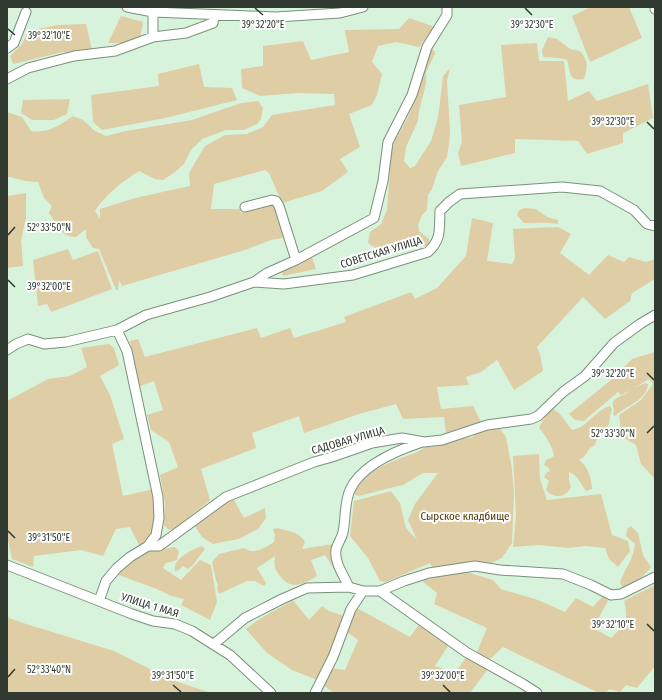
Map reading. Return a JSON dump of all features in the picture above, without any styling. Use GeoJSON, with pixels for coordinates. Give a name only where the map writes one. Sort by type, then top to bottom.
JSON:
{"type":"FeatureCollection","features":[{"type":"Feature","properties":{"kind":"street"},"geometry":{"type":"LineString","coordinates":[[127,7],[153,12],[276,16],[333,14],[364,7]]}},
{"type":"Feature","properties":{"kind":"street"},"geometry":{"type":"LineString","coordinates":[[254,282],[267,273],[296,260],[374,218],[383,181],[388,142],[412,95],[426,47],[447,15],[447,7]]}},
{"type":"Feature","properties":{"kind":"street"},"geometry":{"type":"LineString","coordinates":[[7,48],[14,43],[26,12]]}},
{"type":"Feature","properties":{"kind":"street"},"geometry":{"type":"LineString","coordinates":[[153,12],[154,36]]}},
{"type":"Feature","properties":{"kind":"street"},"geometry":{"type":"LineString","coordinates":[[7,79],[28,68],[74,56],[115,51],[154,36],[186,33],[213,23],[214,15]]}},
{"type":"Feature","properties":{"kind":"street","name":"СОВЕТСКАЯ УЛИЦА"},"geometry":{"type":"LineString","coordinates":[[7,350],[28,339],[44,344],[66,342],[117,330],[146,315],[210,297],[254,282],[284,284],[353,275],[428,252],[435,245],[438,239],[440,211],[460,194],[562,187],[600,191],[634,210],[647,224],[655,226]]}},
{"type":"Feature","properties":{"kind":"street"},"geometry":{"type":"LineString","coordinates":[[245,207],[272,200],[276,201],[279,206],[296,260]]}},
{"type":"Feature","properties":{"kind":"street","name":"САДОВАЯ УЛИЦА"},"geometry":{"type":"LineString","coordinates":[[99,601],[106,581],[117,568],[130,557],[148,546],[159,546],[226,497],[314,462],[372,443],[402,438],[424,442],[442,440],[487,424],[531,419],[538,416],[563,392],[585,376],[614,343],[655,315]]}},
{"type":"Feature","properties":{"kind":"street"},"geometry":{"type":"LineString","coordinates":[[117,330],[127,351],[158,497],[159,518],[156,535],[148,546]]}},
{"type":"Feature","properties":{"kind":"street"},"geometry":{"type":"LineString","coordinates":[[349,587],[340,569],[336,550],[343,532],[345,512],[350,490],[358,476],[374,463],[413,445],[424,442]]}},
{"type":"Feature","properties":{"kind":"street","name":"УЛИЦА 1 МАЯ"},"geometry":{"type":"LineString","coordinates":[[7,565],[153,621],[192,631],[230,655],[271,693]]}},
{"type":"Feature","properties":{"kind":"street"},"geometry":{"type":"LineString","coordinates":[[214,644],[245,618],[307,588],[349,587],[363,591],[380,591],[429,573],[475,566],[500,570],[563,574],[611,595],[621,594],[655,577]]}},
{"type":"Feature","properties":{"kind":"street"},"geometry":{"type":"LineString","coordinates":[[316,693],[333,657],[351,609],[363,591]]}},
{"type":"Feature","properties":{"kind":"street"},"geometry":{"type":"LineString","coordinates":[[380,591],[466,652],[537,693]]}},
{"type":"Feature","properties":{"kind":"green space"},"geometry":{"type":"Polygon","coordinates":[[[591,7],[629,7],[642,38],[590,62],[572,16],[591,7]]]}},
{"type":"Feature","properties":{"kind":"green space"},"geometry":{"type":"Polygon","coordinates":[[[121,16],[143,22],[140,38],[127,43],[108,43],[121,16]]]}},
{"type":"Feature","properties":{"kind":"green space"},"geometry":{"type":"Polygon","coordinates":[[[409,18],[435,27],[419,47],[396,42],[378,46],[372,62],[382,74],[377,95],[372,105],[349,114],[360,147],[340,159],[348,172],[322,191],[282,203],[269,173],[265,170],[214,184],[211,209],[240,209],[241,213],[274,203],[287,237],[271,240],[245,250],[122,286],[119,280],[118,290],[116,290],[99,249],[93,248],[86,237],[86,229],[76,237],[66,235],[62,232],[49,213],[52,206],[44,198],[38,182],[25,181],[10,177],[7,178],[7,112],[22,117],[31,131],[49,130],[73,116],[83,120],[95,131],[106,136],[126,131],[192,120],[241,103],[258,101],[263,108],[261,119],[257,124],[244,130],[226,130],[202,139],[191,150],[184,164],[163,180],[155,179],[139,171],[127,179],[104,199],[95,211],[100,219],[100,209],[135,198],[190,186],[189,173],[205,146],[225,135],[247,134],[263,127],[272,115],[335,105],[334,94],[299,93],[260,96],[242,88],[241,69],[263,66],[263,46],[303,41],[311,60],[349,52],[345,30],[399,29],[409,18]]]}},
{"type":"Feature","properties":{"kind":"green space"},"geometry":{"type":"Polygon","coordinates":[[[86,24],[92,50],[63,52],[13,64],[10,56],[22,44],[28,31],[58,25],[86,24]]]}},
{"type":"Feature","properties":{"kind":"green space"},"geometry":{"type":"Polygon","coordinates":[[[548,37],[557,39],[570,49],[580,51],[585,57],[586,61],[584,79],[575,79],[571,75],[567,60],[543,57],[542,50],[548,37]]]}},
{"type":"Feature","properties":{"kind":"green space"},"geometry":{"type":"Polygon","coordinates":[[[537,43],[539,61],[564,61],[568,101],[589,91],[597,101],[648,84],[653,118],[623,133],[623,143],[587,154],[578,141],[515,139],[515,153],[461,166],[458,153],[462,142],[459,105],[506,97],[501,45],[537,43]]]}},
{"type":"Feature","properties":{"kind":"green space"},"geometry":{"type":"Polygon","coordinates":[[[431,49],[434,50],[435,54],[426,72],[426,84],[418,121],[406,147],[404,161],[410,168],[415,166],[431,141],[438,118],[443,76],[450,68],[447,81],[450,132],[447,157],[438,171],[432,189],[428,195],[427,210],[422,215],[418,225],[419,231],[429,239],[430,244],[426,246],[420,245],[408,237],[386,255],[368,243],[370,232],[381,224],[387,210],[391,154],[395,140],[408,117],[431,49]]]}},
{"type":"Feature","properties":{"kind":"green space"},"geometry":{"type":"Polygon","coordinates":[[[199,64],[204,87],[232,88],[237,100],[165,118],[102,130],[93,122],[91,95],[159,86],[158,74],[199,64]]]}},
{"type":"Feature","properties":{"kind":"green space"},"geometry":{"type":"Polygon","coordinates":[[[70,99],[67,114],[54,120],[32,120],[21,113],[23,100],[70,99]]]}},
{"type":"Feature","properties":{"kind":"green space"},"geometry":{"type":"Polygon","coordinates":[[[26,193],[26,218],[21,240],[23,266],[7,268],[7,196],[26,193]]]}},
{"type":"Feature","properties":{"kind":"green space"},"geometry":{"type":"Polygon","coordinates":[[[524,208],[536,209],[547,217],[558,220],[558,224],[524,223],[517,215],[519,210],[524,208]]]}},
{"type":"Feature","properties":{"kind":"green space"},"geometry":{"type":"Polygon","coordinates":[[[472,218],[493,223],[487,261],[512,264],[515,258],[513,229],[558,227],[571,234],[560,253],[589,275],[608,255],[624,262],[629,257],[646,262],[655,259],[655,279],[632,293],[630,301],[605,319],[583,297],[537,347],[540,354],[543,371],[514,390],[497,360],[481,372],[466,377],[469,385],[437,387],[441,409],[473,406],[481,422],[446,433],[444,417],[403,419],[396,404],[359,414],[304,433],[299,416],[252,433],[256,448],[201,469],[210,500],[178,527],[169,530],[164,525],[165,504],[160,475],[178,467],[169,442],[151,430],[147,415],[163,410],[154,381],[138,387],[130,341],[138,339],[145,357],[257,328],[261,338],[290,328],[294,338],[346,322],[344,317],[411,292],[415,299],[437,288],[466,256],[472,218]]]}},
{"type":"Feature","properties":{"kind":"green space"},"geometry":{"type":"Polygon","coordinates":[[[68,249],[73,260],[98,251],[112,289],[51,312],[47,304],[38,306],[33,260],[68,249]]]}},
{"type":"Feature","properties":{"kind":"green space"},"geometry":{"type":"Polygon","coordinates":[[[312,257],[316,269],[283,276],[281,268],[312,257]]]}},
{"type":"Feature","properties":{"kind":"green space"},"geometry":{"type":"Polygon","coordinates":[[[109,344],[114,348],[119,365],[100,376],[110,395],[124,439],[112,444],[123,496],[154,489],[157,510],[153,534],[140,547],[130,527],[116,529],[103,556],[81,550],[34,556],[33,567],[12,559],[7,535],[7,401],[48,379],[70,376],[87,367],[81,348],[109,344]]]}},
{"type":"Feature","properties":{"kind":"green space"},"geometry":{"type":"Polygon","coordinates":[[[655,352],[655,479],[641,464],[636,445],[622,437],[619,415],[641,400],[653,384],[649,379],[634,388],[645,383],[648,384],[647,390],[640,399],[615,416],[613,415],[613,402],[629,391],[621,395],[618,392],[584,421],[575,420],[569,414],[611,380],[632,359],[655,352]]]}},
{"type":"Feature","properties":{"kind":"green space"},"geometry":{"type":"Polygon","coordinates":[[[610,406],[612,409],[609,424],[597,439],[595,445],[590,448],[584,457],[579,460],[582,462],[588,473],[592,489],[586,491],[577,478],[569,472],[571,487],[569,491],[560,496],[549,493],[546,490],[549,481],[544,477],[546,473],[550,471],[549,468],[544,465],[546,460],[554,456],[552,448],[539,428],[546,414],[552,408],[559,413],[572,430],[582,426],[600,411],[610,406]]]}},
{"type":"Feature","properties":{"kind":"green space","name":"Сырское кладбище"},"geometry":{"type":"Polygon","coordinates":[[[498,426],[506,437],[512,469],[514,495],[512,543],[502,558],[489,564],[461,564],[433,568],[430,563],[386,582],[380,581],[368,558],[350,536],[354,501],[391,491],[400,503],[406,528],[417,540],[408,520],[415,504],[438,473],[423,473],[403,485],[359,496],[355,495],[355,488],[360,481],[376,469],[416,453],[426,447],[442,445],[460,438],[471,438],[479,432],[498,426]]]}},
{"type":"Feature","properties":{"kind":"green space"},"geometry":{"type":"Polygon","coordinates":[[[539,454],[540,479],[547,500],[601,494],[612,535],[628,541],[630,551],[618,567],[609,559],[605,548],[586,546],[568,548],[539,545],[513,547],[516,515],[513,456],[539,454]]]}},
{"type":"Feature","properties":{"kind":"green space"},"geometry":{"type":"Polygon","coordinates":[[[233,498],[244,518],[265,508],[266,518],[258,529],[239,539],[213,544],[202,537],[194,525],[221,504],[233,498]]]}},
{"type":"Feature","properties":{"kind":"green space"},"geometry":{"type":"Polygon","coordinates":[[[631,526],[638,533],[643,555],[651,567],[638,580],[630,585],[622,587],[620,582],[633,554],[635,544],[626,536],[627,529],[631,526]]]}},
{"type":"Feature","properties":{"kind":"green space"},"geometry":{"type":"Polygon","coordinates":[[[278,528],[293,532],[303,538],[305,542],[302,549],[333,544],[334,569],[325,555],[311,560],[317,576],[298,585],[293,585],[284,581],[278,573],[275,566],[275,556],[257,568],[266,583],[264,586],[255,581],[247,581],[219,594],[212,562],[219,554],[244,548],[256,551],[263,548],[274,542],[275,535],[273,529],[278,528]]]}},
{"type":"Feature","properties":{"kind":"green space"},"geometry":{"type":"Polygon","coordinates":[[[202,546],[205,549],[192,566],[188,569],[183,566],[179,570],[175,571],[177,562],[184,555],[202,546]]]}},
{"type":"Feature","properties":{"kind":"green space"},"geometry":{"type":"Polygon","coordinates":[[[175,547],[179,551],[177,560],[166,563],[163,568],[181,580],[200,560],[211,565],[217,602],[210,620],[181,605],[184,599],[171,596],[157,589],[116,574],[123,567],[145,552],[175,547]]]}},
{"type":"Feature","properties":{"kind":"green space"},"geometry":{"type":"Polygon","coordinates":[[[460,570],[493,580],[501,589],[538,600],[565,612],[576,598],[593,607],[603,596],[608,601],[593,628],[611,638],[620,630],[625,622],[626,613],[624,601],[655,585],[655,666],[637,688],[626,685],[620,692],[609,689],[606,693],[599,693],[503,647],[490,659],[477,652],[487,628],[434,604],[437,593],[422,581],[460,570]]]}},
{"type":"Feature","properties":{"kind":"green space"},"geometry":{"type":"Polygon","coordinates":[[[293,600],[309,620],[322,606],[329,611],[344,616],[335,643],[317,680],[292,670],[267,653],[246,629],[258,620],[293,600]]]}},
{"type":"Feature","properties":{"kind":"green space"},"geometry":{"type":"Polygon","coordinates":[[[357,608],[410,637],[420,623],[450,643],[435,666],[455,673],[467,656],[488,669],[470,693],[334,693],[323,685],[331,668],[345,670],[358,640],[347,632],[357,608]]]}},
{"type":"Feature","properties":{"kind":"green space"},"geometry":{"type":"Polygon","coordinates":[[[7,617],[114,651],[172,680],[211,693],[7,693],[7,617]]]}}]}
